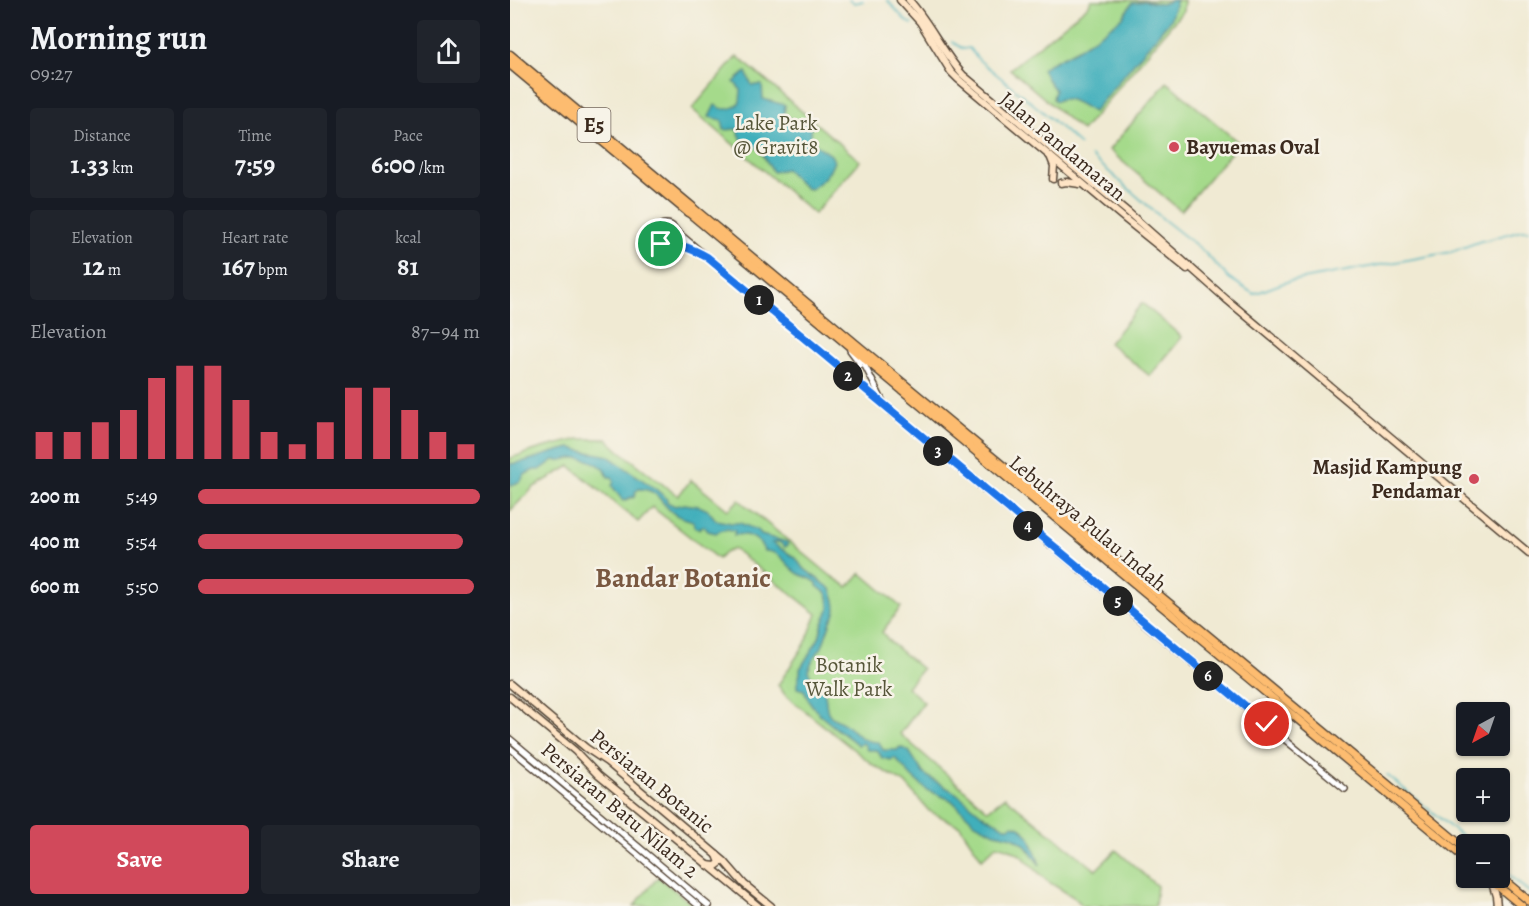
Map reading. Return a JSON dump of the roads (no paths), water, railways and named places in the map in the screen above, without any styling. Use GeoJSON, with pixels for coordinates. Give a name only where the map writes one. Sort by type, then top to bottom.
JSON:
{"type":"FeatureCollection","features":[{"type":"Feature","properties":{"kind":"highway","name":"E5"},"geometry":{"type":"LineString","coordinates":[[510,55],[690,209]]}},
{"type":"Feature","properties":{"kind":"highway","name":"E5"},"geometry":{"type":"LineString","coordinates":[[510,64],[690,209]]}},
{"type":"Feature","properties":{"kind":"main road","name":"Jalan Pandamaran"},"geometry":{"type":"LineString","coordinates":[[900,0],[920,22],[951,72],[958,79],[1226,299]]}},
{"type":"Feature","properties":{"kind":"main road","name":"Jalan Pandamaran"},"geometry":{"type":"LineString","coordinates":[[909,0],[925,19],[963,75],[1130,213],[1226,299],[1529,553]]}},
{"type":"Feature","properties":{"kind":"main road"},"geometry":{"type":"LineString","coordinates":[[1050,156],[1054,166],[1053,179]]}},
{"type":"Feature","properties":{"kind":"main road"},"geometry":{"type":"LineString","coordinates":[[1060,183],[1084,184]]}},
{"type":"Feature","properties":{"kind":"main road","name":"Lebuhraya Pulau Indah"},"geometry":{"type":"LineString","coordinates":[[690,209],[858,354],[1456,851]]}},
{"type":"Feature","properties":{"kind":"main road","name":"Lebuhraya Pulau Indah"},"geometry":{"type":"LineString","coordinates":[[690,209],[1456,841]]}},
{"type":"Feature","properties":{"kind":"main road","name":"Persiaran Botanic"},"geometry":{"type":"LineString","coordinates":[[510,684],[586,748],[626,778],[716,855],[744,884],[771,906]]}},
{"type":"Feature","properties":{"kind":"main road","name":"Persiaran Botanic"},"geometry":{"type":"LineString","coordinates":[[510,698],[575,751],[598,775],[758,906]]}},
{"type":"Feature","properties":{"kind":"main road"},"geometry":{"type":"LineString","coordinates":[[617,790],[616,779],[626,778]]}},
{"type":"Feature","properties":{"kind":"main road"},"geometry":{"type":"LineString","coordinates":[[707,865],[716,866],[720,863],[716,855]]}},
{"type":"Feature","properties":{"kind":"main road"},"geometry":{"type":"LineString","coordinates":[[1510,886],[1529,902]]}},
{"type":"Feature","properties":{"kind":"main road"},"geometry":{"type":"LineString","coordinates":[[1493,888],[1497,906]]}},
{"type":"Feature","properties":{"kind":"main road"},"geometry":{"type":"LineString","coordinates":[[1501,888],[1522,906]]}},
{"type":"Feature","properties":{"kind":"street"},"geometry":{"type":"LineString","coordinates":[[707,257],[691,249],[672,244],[666,246],[661,244],[656,238],[659,227],[671,226],[1345,789]]}},
{"type":"Feature","properties":{"kind":"street"},"geometry":{"type":"LineString","coordinates":[[672,244],[677,236],[675,230]]}},
{"type":"Feature","properties":{"kind":"street"},"geometry":{"type":"LineString","coordinates":[[837,366],[853,370],[859,366],[857,358],[840,338]]}},
{"type":"Feature","properties":{"kind":"street"},"geometry":{"type":"LineString","coordinates":[[858,354],[887,408]]}},
{"type":"Feature","properties":{"kind":"street","name":"Persiaran Batu Nilam 2"},"geometry":{"type":"LineString","coordinates":[[510,739],[709,906]]}},
{"type":"Feature","properties":{"kind":"street","name":"Persiaran Batu Nilam 2"},"geometry":{"type":"LineString","coordinates":[[510,748],[699,906]]}},
{"type":"Feature","properties":{"kind":"water"},"geometry":{"type":"Polygon","coordinates":[[[1177,0],[1170,20],[1093,112],[1070,100],[1056,101],[1053,99],[1055,90],[1042,69],[1103,32],[1123,17],[1132,3],[1145,1],[1161,4],[1177,0]]]}},
{"type":"Feature","properties":{"kind":"water"},"geometry":{"type":"Polygon","coordinates":[[[746,72],[752,85],[762,85],[763,99],[785,105],[784,116],[811,126],[811,141],[831,155],[834,161],[828,174],[810,189],[805,188],[786,169],[773,172],[758,147],[746,149],[737,129],[724,130],[722,120],[709,117],[715,105],[728,109],[740,102],[741,90],[734,82],[746,72]]]}},
{"type":"Feature","properties":{"kind":"water"},"geometry":{"type":"Polygon","coordinates":[[[572,448],[608,456],[657,490],[667,499],[667,502],[675,506],[684,504],[699,506],[708,510],[716,520],[740,523],[759,531],[761,535],[787,542],[788,545],[785,547],[779,542],[772,543],[796,558],[802,567],[831,589],[835,600],[834,616],[822,647],[808,671],[824,691],[827,709],[832,718],[848,726],[862,738],[879,742],[883,750],[897,750],[900,747],[909,751],[923,773],[956,793],[983,815],[1005,827],[1013,825],[1020,827],[1030,838],[1040,865],[1024,844],[1013,837],[995,833],[975,823],[951,800],[927,790],[896,759],[882,758],[877,750],[867,750],[862,743],[858,745],[813,707],[804,690],[797,688],[797,683],[800,669],[819,638],[829,609],[829,602],[827,594],[817,586],[817,583],[794,571],[776,553],[764,551],[752,537],[734,535],[735,531],[732,530],[725,529],[716,533],[708,531],[704,526],[699,529],[695,528],[694,522],[676,515],[656,495],[646,490],[639,489],[633,498],[623,501],[612,486],[614,481],[612,477],[608,477],[604,468],[582,458],[554,460],[540,470],[524,475],[521,481],[510,486],[510,464],[572,448]]]}},
{"type":"Feature","properties":{"kind":"waterway"},"geometry":{"type":"LineString","coordinates":[[849,0],[855,3],[863,1]]}},
{"type":"Feature","properties":{"kind":"waterway"},"geometry":{"type":"LineString","coordinates":[[887,0],[906,21],[912,24]]}},
{"type":"Feature","properties":{"kind":"waterway"},"geometry":{"type":"LineString","coordinates":[[952,42],[963,49],[969,48],[979,60],[1080,145]]}},
{"type":"Feature","properties":{"kind":"waterway"},"geometry":{"type":"LineString","coordinates":[[1091,156],[1201,249],[1229,278],[1254,294],[1286,282],[1451,252],[1481,241],[1529,230]]}},
{"type":"Feature","properties":{"kind":"waterway"},"geometry":{"type":"LineString","coordinates":[[1387,775],[1459,834]]}},
{"type":"Feature","properties":{"kind":"waterway"},"geometry":{"type":"LineString","coordinates":[[1510,876],[1529,892]]}},
{"type":"Feature","properties":{"kind":"place","name":"Bayuemas Oval"},"geometry":{"type":"Point","coordinates":[1174,147]}},
{"type":"Feature","properties":{"kind":"place","name":"Masjid Kampung Pendamar"},"geometry":{"type":"Point","coordinates":[1474,479]}},
{"type":"Feature","properties":{"kind":"district","name":"Bandar Botanic"},"geometry":{"type":"Point","coordinates":[683,578]}},
{"type":"Feature","properties":{"kind":"park label","name":"Lake Park @ Gravit8"},"geometry":{"type":"Point","coordinates":[776,135]}},
{"type":"Feature","properties":{"kind":"park label","name":"Botanik Walk Park"},"geometry":{"type":"Point","coordinates":[849,677]}}]}
